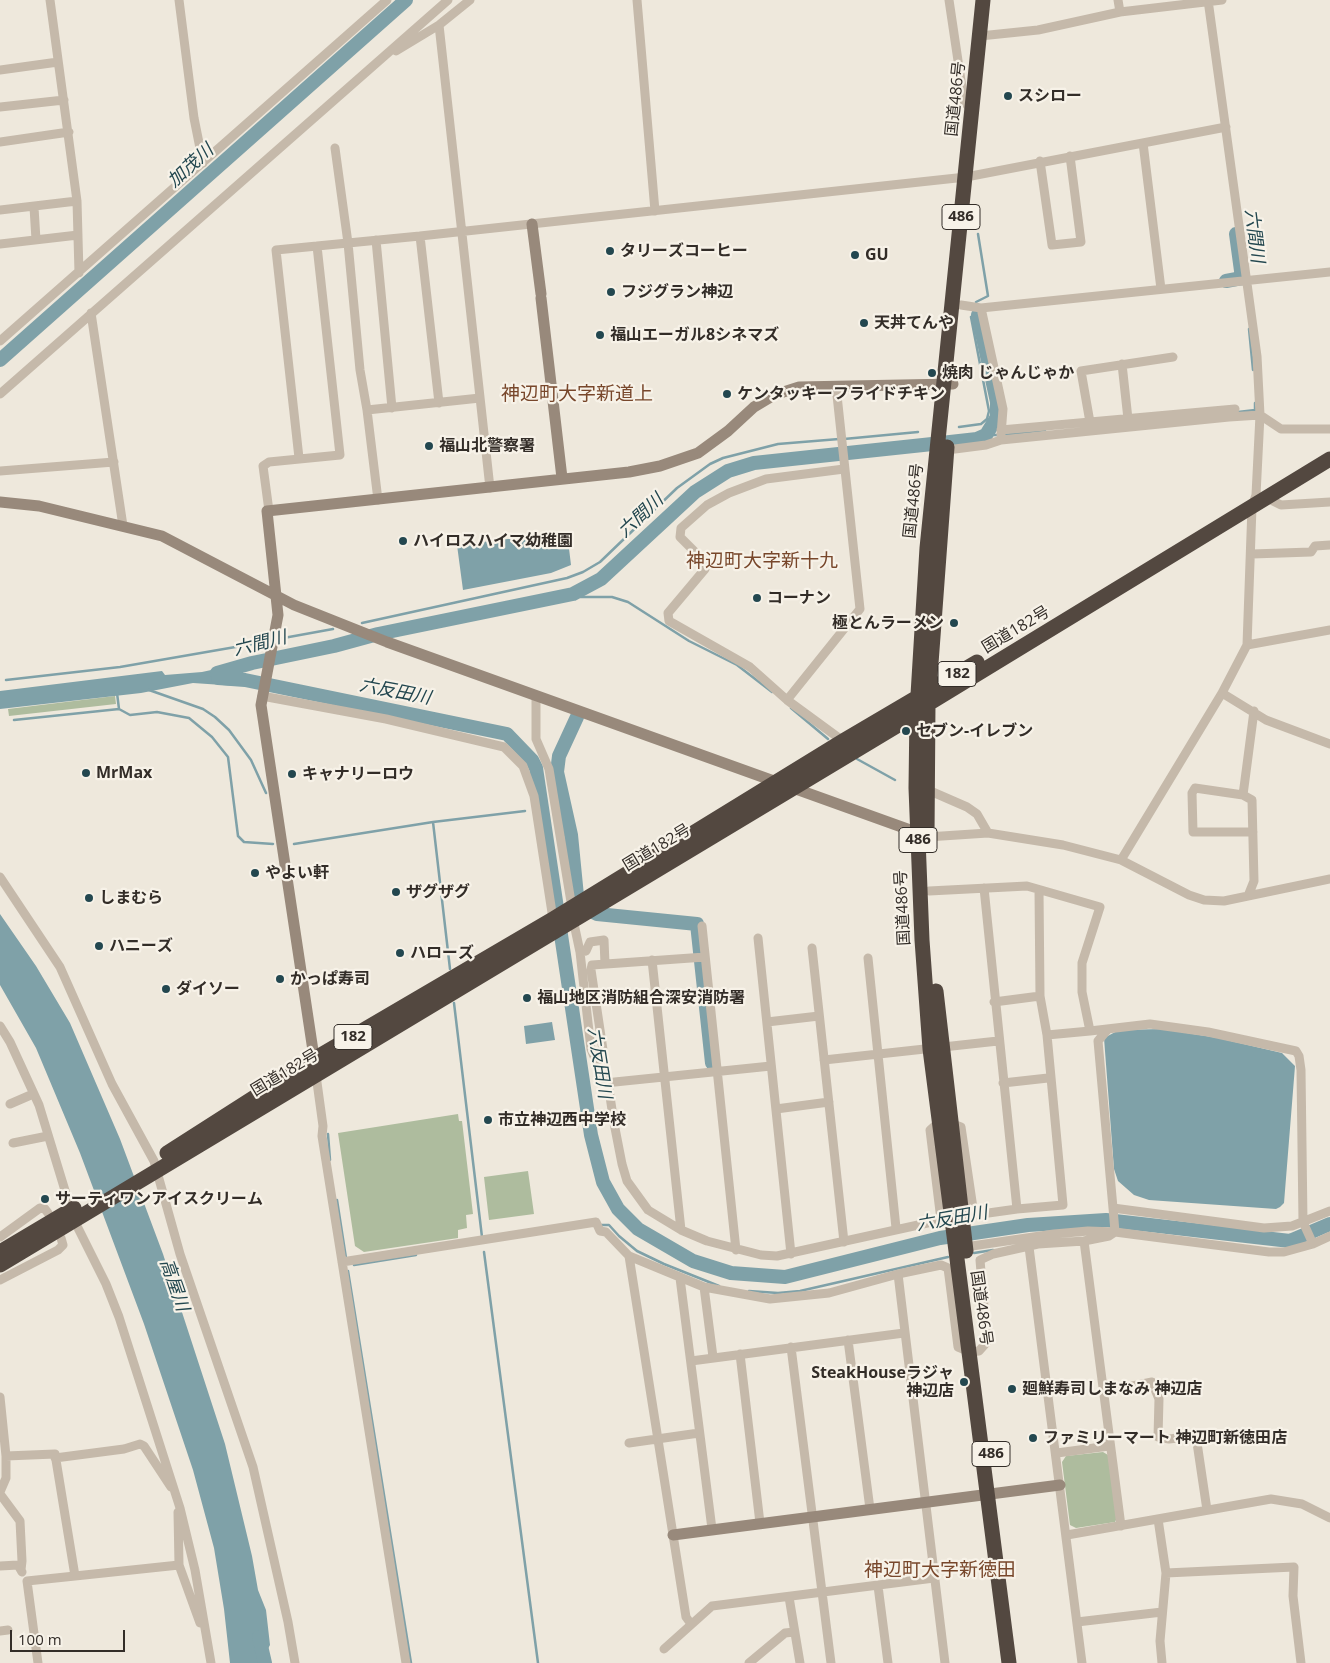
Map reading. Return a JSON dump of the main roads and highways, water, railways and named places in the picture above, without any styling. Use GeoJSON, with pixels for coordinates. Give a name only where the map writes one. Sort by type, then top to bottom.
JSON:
{"type":"FeatureCollection","features":[{"type":"Feature","properties":{"kind":"highway","name":"国道486号"},"geometry":{"type":"LineString","coordinates":[[983,0],[984,36],[943,442],[927,548],[923,701],[922,940],[958,1228],[962,1247],[1009,1663]]}},
{"type":"Feature","properties":{"kind":"highway","name":"国道486号"},"geometry":{"type":"LineString","coordinates":[[948,384],[961,305],[970,176],[972,110],[992,0]]}},
{"type":"Feature","properties":{"kind":"highway","name":"国道182号"},"geometry":{"type":"LineString","coordinates":[[1258,500],[1330,450]]}},
{"type":"Feature","properties":{"kind":"highway","name":"国道182号"},"geometry":{"type":"LineString","coordinates":[[150,1169],[314,1059],[577,911],[923,701],[1330,458]]}},
{"type":"Feature","properties":{"kind":"highway","name":"国道486号"},"geometry":{"type":"LineString","coordinates":[[923,701],[928,790],[922,835],[929,891],[936,1048]]}},
{"type":"Feature","properties":{"kind":"highway","name":"国道182号"},"geometry":{"type":"LineString","coordinates":[[782,786],[843,740],[923,701]]}},
{"type":"Feature","properties":{"kind":"highway","name":"国道182号"},"geometry":{"type":"LineString","coordinates":[[0,1252],[76,1213],[316,1075],[555,922]]}},
{"type":"Feature","properties":{"kind":"highway","name":"国道182号"},"geometry":{"type":"LineString","coordinates":[[0,1265],[76,1213]]}},
{"type":"Feature","properties":{"kind":"highway","name":"国道486号"},"geometry":{"type":"LineString","coordinates":[[991,1494],[1018,1663]]}},
{"type":"Feature","properties":{"kind":"water"},"geometry":{"type":"Polygon","coordinates":[[[567,532],[571,565],[551,573],[463,590],[457,545],[567,532]]]}},
{"type":"Feature","properties":{"kind":"water"},"geometry":{"type":"Polygon","coordinates":[[[234,665],[237,686],[193,683],[141,693],[0,709],[0,691],[162,671],[165,675],[202,672],[234,665]]]}},
{"type":"Feature","properties":{"kind":"water"},"geometry":{"type":"Polygon","coordinates":[[[0,914],[36,966],[70,1023],[120,1139],[163,1254],[225,1444],[252,1556],[258,1590],[266,1610],[270,1645],[260,1663],[230,1663],[214,1548],[193,1470],[144,1324],[80,1153],[36,1048],[0,985],[0,914]]]}},
{"type":"Feature","properties":{"kind":"water"},"geometry":{"type":"Polygon","coordinates":[[[552,1022],[555,1040],[526,1044],[524,1026],[552,1022]]]}},
{"type":"Feature","properties":{"kind":"water"},"geometry":{"type":"Polygon","coordinates":[[[1162,1029],[1218,1038],[1282,1053],[1295,1066],[1284,1203],[1280,1207],[1276,1209],[1149,1200],[1134,1195],[1118,1181],[1114,1169],[1104,1038],[1119,1030],[1162,1029]]]}},
{"type":"Feature","properties":{"kind":"waterway","name":"加茂川"},"geometry":{"type":"LineString","coordinates":[[0,360],[406,0]]}},
{"type":"Feature","properties":{"kind":"waterway"},"geometry":{"type":"LineString","coordinates":[[976,302],[988,296],[978,234]]}},
{"type":"Feature","properties":{"kind":"waterway","name":"六間川"},"geometry":{"type":"LineString","coordinates":[[1226,281],[1242,278],[1236,234]]}},
{"type":"Feature","properties":{"kind":"waterway","name":"六間川"},"geometry":{"type":"LineString","coordinates":[[217,673],[378,634],[573,594],[601,579],[695,492],[728,471],[754,463],[977,439],[986,435],[997,417],[997,402],[978,315]]}},
{"type":"Feature","properties":{"kind":"waterway"},"geometry":{"type":"LineString","coordinates":[[959,427],[981,424],[987,419],[989,411],[971,317]]}},
{"type":"Feature","properties":{"kind":"waterway"},"geometry":{"type":"LineString","coordinates":[[1249,329],[1253,370]]}},
{"type":"Feature","properties":{"kind":"waterway"},"geometry":{"type":"LineString","coordinates":[[1238,412],[1255,410],[1255,403]]}},
{"type":"Feature","properties":{"kind":"waterway"},"geometry":{"type":"LineString","coordinates":[[1004,435],[1045,430]]}},
{"type":"Feature","properties":{"kind":"waterway"},"geometry":{"type":"LineString","coordinates":[[844,439],[918,432]]}},
{"type":"Feature","properties":{"kind":"waterway"},"geometry":{"type":"LineString","coordinates":[[986,435],[998,435]]}},
{"type":"Feature","properties":{"kind":"waterway"},"geometry":{"type":"LineString","coordinates":[[362,623],[567,578],[583,572],[600,562],[677,488],[710,464],[723,458],[778,444],[839,439]]}},
{"type":"Feature","properties":{"kind":"waterway"},"geometry":{"type":"LineString","coordinates":[[573,594],[581,597],[612,597],[628,602],[689,641],[737,665],[772,692]]}},
{"type":"Feature","properties":{"kind":"waterway"},"geometry":{"type":"LineString","coordinates":[[278,639],[333,629]]}},
{"type":"Feature","properties":{"kind":"waterway"},"geometry":{"type":"LineString","coordinates":[[6,680],[120,667],[270,641]]}},
{"type":"Feature","properties":{"kind":"waterway","name":"六反田川"},"geometry":{"type":"LineString","coordinates":[[218,678],[245,680],[507,734],[532,760],[536,768],[591,1135],[603,1182],[618,1209],[638,1229],[693,1261],[731,1273],[785,1277],[940,1238],[1028,1225],[1106,1220],[1290,1241],[1330,1224]]}},
{"type":"Feature","properties":{"kind":"waterway"},"geometry":{"type":"LineString","coordinates":[[149,690],[203,709],[215,717],[229,730],[251,760],[266,793]]}},
{"type":"Feature","properties":{"kind":"waterway"},"geometry":{"type":"LineString","coordinates":[[117,693],[119,709]]}},
{"type":"Feature","properties":{"kind":"waterway"},"geometry":{"type":"LineString","coordinates":[[791,708],[828,739]]}},
{"type":"Feature","properties":{"kind":"waterway"},"geometry":{"type":"LineString","coordinates":[[14,720],[119,709],[130,715],[157,712],[189,718],[212,737],[228,757],[238,836],[244,842],[273,844]]}},
{"type":"Feature","properties":{"kind":"waterway","name":"六反田川"},"geometry":{"type":"LineString","coordinates":[[577,717],[559,756],[557,772],[571,835],[577,896],[581,906],[597,914],[697,924],[712,1063]]}},
{"type":"Feature","properties":{"kind":"waterway"},"geometry":{"type":"LineString","coordinates":[[857,759],[895,780]]}},
{"type":"Feature","properties":{"kind":"waterway","name":"六反田川"},"geometry":{"type":"LineString","coordinates":[[560,807],[565,806]]}},
{"type":"Feature","properties":{"kind":"waterway"},"geometry":{"type":"LineString","coordinates":[[433,822],[525,811]]}},
{"type":"Feature","properties":{"kind":"waterway"},"geometry":{"type":"LineString","coordinates":[[294,844],[433,822],[450,969]]}},
{"type":"Feature","properties":{"kind":"waterway"},"geometry":{"type":"LineString","coordinates":[[454,1003],[482,1237]]}},
{"type":"Feature","properties":{"kind":"waterway"},"geometry":{"type":"LineString","coordinates":[[328,1134],[330,1160]]}},
{"type":"Feature","properties":{"kind":"waterway"},"geometry":{"type":"LineString","coordinates":[[337,1200],[346,1258]]}},
{"type":"Feature","properties":{"kind":"waterway"},"geometry":{"type":"LineString","coordinates":[[600,1225],[609,1225],[637,1251],[719,1286]]}},
{"type":"Feature","properties":{"kind":"waterway"},"geometry":{"type":"LineString","coordinates":[[974,1253],[993,1250]]}},
{"type":"Feature","properties":{"kind":"waterway"},"geometry":{"type":"LineString","coordinates":[[484,1252],[538,1663]]}},
{"type":"Feature","properties":{"kind":"waterway"},"geometry":{"type":"LineString","coordinates":[[354,1265],[416,1255]]}},
{"type":"Feature","properties":{"kind":"waterway"},"geometry":{"type":"LineString","coordinates":[[749,1291],[778,1293],[800,1291],[948,1257]]}},
{"type":"Feature","properties":{"kind":"waterway"},"geometry":{"type":"LineString","coordinates":[[348,1271],[411,1663]]}},
{"type":"Feature","properties":{"kind":"waterway"},"geometry":{"type":"LineString","coordinates":[[259,1637],[265,1663]]}},
{"type":"Feature","properties":{"kind":"place","name":"スシロー"},"geometry":{"type":"Point","coordinates":[1008,96]}},
{"type":"Feature","properties":{"kind":"place","name":"タリーズコーヒー"},"geometry":{"type":"Point","coordinates":[610,251]}},
{"type":"Feature","properties":{"kind":"place","name":"GU"},"geometry":{"type":"Point","coordinates":[855,255]}},
{"type":"Feature","properties":{"kind":"place","name":"フジグラン神辺"},"geometry":{"type":"Point","coordinates":[611,292]}},
{"type":"Feature","properties":{"kind":"place","name":"天丼てんや"},"geometry":{"type":"Point","coordinates":[864,323]}},
{"type":"Feature","properties":{"kind":"place","name":"福山エーガル8シネマズ"},"geometry":{"type":"Point","coordinates":[600,335]}},
{"type":"Feature","properties":{"kind":"place","name":"焼肉 じゃんじゃか"},"geometry":{"type":"Point","coordinates":[932,373]}},
{"type":"Feature","properties":{"kind":"place","name":"ケンタッキーフライドチキン"},"geometry":{"type":"Point","coordinates":[727,394]}},
{"type":"Feature","properties":{"kind":"place","name":"福山北警察署"},"geometry":{"type":"Point","coordinates":[429,446]}},
{"type":"Feature","properties":{"kind":"place","name":"ハイロスハイマ幼稚園"},"geometry":{"type":"Point","coordinates":[403,541]}},
{"type":"Feature","properties":{"kind":"place","name":"コーナン"},"geometry":{"type":"Point","coordinates":[757,598]}},
{"type":"Feature","properties":{"kind":"place","name":"極とんラーメン"},"geometry":{"type":"Point","coordinates":[954,623]}},
{"type":"Feature","properties":{"kind":"place","name":"セブン-イレブン"},"geometry":{"type":"Point","coordinates":[906,731]}},
{"type":"Feature","properties":{"kind":"place","name":"MrMax"},"geometry":{"type":"Point","coordinates":[86,773]}},
{"type":"Feature","properties":{"kind":"place","name":"キャナリーロウ"},"geometry":{"type":"Point","coordinates":[292,774]}},
{"type":"Feature","properties":{"kind":"place","name":"やよい軒"},"geometry":{"type":"Point","coordinates":[255,873]}},
{"type":"Feature","properties":{"kind":"place","name":"ザグザグ"},"geometry":{"type":"Point","coordinates":[396,892]}},
{"type":"Feature","properties":{"kind":"place","name":"しまむら"},"geometry":{"type":"Point","coordinates":[89,898]}},
{"type":"Feature","properties":{"kind":"place","name":"ハニーズ"},"geometry":{"type":"Point","coordinates":[99,946]}},
{"type":"Feature","properties":{"kind":"place","name":"ハローズ"},"geometry":{"type":"Point","coordinates":[400,953]}},
{"type":"Feature","properties":{"kind":"place","name":"かっぱ寿司"},"geometry":{"type":"Point","coordinates":[280,979]}},
{"type":"Feature","properties":{"kind":"place","name":"ダイソー"},"geometry":{"type":"Point","coordinates":[166,989]}},
{"type":"Feature","properties":{"kind":"place","name":"福山地区消防組合深安消防署"},"geometry":{"type":"Point","coordinates":[527,998]}},
{"type":"Feature","properties":{"kind":"place","name":"市立神辺西中学校"},"geometry":{"type":"Point","coordinates":[488,1120]}},
{"type":"Feature","properties":{"kind":"place","name":"サーティワンアイスクリーム"},"geometry":{"type":"Point","coordinates":[45,1199]}},
{"type":"Feature","properties":{"kind":"place","name":"SteakHouseラジャ 神辺店"},"geometry":{"type":"Point","coordinates":[964,1382]}},
{"type":"Feature","properties":{"kind":"place","name":"廻鮮寿司しまなみ 神辺店"},"geometry":{"type":"Point","coordinates":[1012,1389]}},
{"type":"Feature","properties":{"kind":"place","name":"ファミリーマート 神辺町新徳田店"},"geometry":{"type":"Point","coordinates":[1033,1438]}},
{"type":"Feature","properties":{"kind":"district","name":"神辺町大字新道上"},"geometry":{"type":"Point","coordinates":[577,395]}},
{"type":"Feature","properties":{"kind":"district","name":"神辺町大字新十九"},"geometry":{"type":"Point","coordinates":[762,562]}},
{"type":"Feature","properties":{"kind":"district","name":"神辺町大字新徳田"},"geometry":{"type":"Point","coordinates":[940,1571]}},
{"type":"Feature","properties":{"kind":"water label","name":"高屋川"},"geometry":{"type":"Point","coordinates":[174,1285]}}]}
